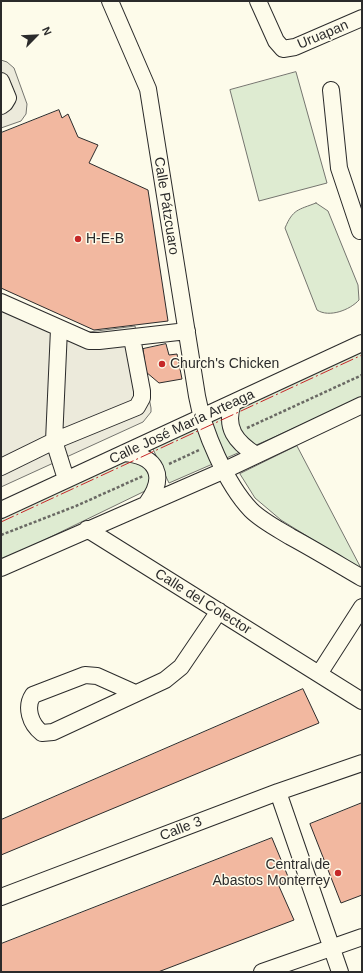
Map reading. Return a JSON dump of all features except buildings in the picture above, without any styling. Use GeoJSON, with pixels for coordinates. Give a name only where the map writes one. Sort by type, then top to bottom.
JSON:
{"type":"FeatureCollection","features":[{"type":"Feature","properties":{"kind":"street","name":"Calle Pátzcuaro"},"geometry":{"type":"LineString","coordinates":[[110,1],[148,89],[201,418],[212,444],[241,498],[251,510],[260,518],[362,578]]}},
{"type":"Feature","properties":{"kind":"street","name":"Uruapan"},"geometry":{"type":"LineString","coordinates":[[258,1],[276,41],[283,49],[295,47],[362,18]]}},
{"type":"Feature","properties":{"kind":"street"},"geometry":{"type":"LineString","coordinates":[[1,81],[4,84],[8,98],[1,106]]}},
{"type":"Feature","properties":{"kind":"street"},"geometry":{"type":"LineString","coordinates":[[331,90],[339,168],[361,232]]}},
{"type":"Feature","properties":{"kind":"street"},"geometry":{"type":"LineString","coordinates":[[1,302],[59,329],[89,340],[99,341],[187,332]]}},
{"type":"Feature","properties":{"kind":"street"},"geometry":{"type":"LineString","coordinates":[[59,329],[54,442],[66,479]]}},
{"type":"Feature","properties":{"kind":"street"},"geometry":{"type":"LineString","coordinates":[[1,467],[54,442],[132,409],[140,403],[142,391],[132,338]]}},
{"type":"Feature","properties":{"kind":"street","name":"Calle José María Arteaga"},"geometry":{"type":"LineString","coordinates":[[1,510],[362,343]]}},
{"type":"Feature","properties":{"kind":"street"},"geometry":{"type":"LineString","coordinates":[[233,403],[230,411],[230,424],[234,434],[243,446],[256,455]]}},
{"type":"Feature","properties":{"kind":"street"},"geometry":{"type":"LineString","coordinates":[[1,568],[225,470],[362,405]]}},
{"type":"Feature","properties":{"kind":"street"},"geometry":{"type":"LineString","coordinates":[[124,453],[138,454],[146,458],[156,470],[158,481],[155,492],[147,503]]}},
{"type":"Feature","properties":{"kind":"street","name":"Calle del Colector"},"geometry":{"type":"LineString","coordinates":[[88,529],[362,701]]}},
{"type":"Feature","properties":{"kind":"street"},"geometry":{"type":"LineString","coordinates":[[318,674],[362,607]]}},
{"type":"Feature","properties":{"kind":"street"},"geometry":{"type":"LineString","coordinates":[[135,693],[97,676],[85,675],[33,695],[29,704],[29,710],[32,722],[37,729],[47,733],[165,680],[181,667],[218,611]]}},
{"type":"Feature","properties":{"kind":"street","name":"Calle 3"},"geometry":{"type":"LineString","coordinates":[[1,897],[278,792],[362,763]]}},
{"type":"Feature","properties":{"kind":"street"},"geometry":{"type":"LineString","coordinates":[[278,792],[330,947],[340,972]]}},
{"type":"Feature","properties":{"kind":"street"},"geometry":{"type":"LineString","coordinates":[[262,972],[362,937]]}},
{"type":"Feature","properties":{"kind":"path"},"geometry":{"type":"LineString","coordinates":[[234,434],[362,375]]}},
{"type":"Feature","properties":{"kind":"path"},"geometry":{"type":"LineString","coordinates":[[1,535],[76,506],[212,444]]}},
{"type":"Feature","properties":{"kind":"green space"},"geometry":{"type":"Polygon","coordinates":[[[296,72],[327,183],[259,201],[230,90],[296,72]]]}},
{"type":"Feature","properties":{"kind":"green space"},"geometry":{"type":"Polygon","coordinates":[[[316,203],[328,211],[358,285],[359,300],[345,310],[339,312],[327,313],[317,310],[285,228],[291,217],[297,211],[316,203]]]}},
{"type":"Feature","properties":{"kind":"green space"},"geometry":{"type":"Polygon","coordinates":[[[362,348],[362,397],[169,483],[152,447],[362,348]]]}},
{"type":"Feature","properties":{"kind":"green space"},"geometry":{"type":"Polygon","coordinates":[[[297,446],[362,570],[281,520],[255,498],[240,474],[297,446]]]}},
{"type":"Feature","properties":{"kind":"green space"},"geometry":{"type":"Polygon","coordinates":[[[128,460],[137,462],[143,466],[148,473],[151,481],[145,491],[1,561],[1,518],[128,460]]]}},
{"type":"Feature","properties":{"kind":"shaded area"},"geometry":{"type":"Polygon","coordinates":[[[1,60],[7,62],[14,68],[27,104],[26,114],[21,121],[1,128],[1,60]]]}},
{"type":"Feature","properties":{"kind":"shaded area"},"geometry":{"type":"Polygon","coordinates":[[[1,294],[89,332],[135,326],[151,412],[143,422],[1,487],[1,294]]]}},
{"type":"Feature","properties":{"kind":"power"},"geometry":{"type":"LineString","coordinates":[[1,522],[362,355]]}},
{"type":"Feature","properties":{"kind":"place","name":"H-E-B"},"geometry":{"type":"Point","coordinates":[78,239]}},
{"type":"Feature","properties":{"kind":"place","name":"Church's Chicken"},"geometry":{"type":"Point","coordinates":[162,364]}},
{"type":"Feature","properties":{"kind":"place","name":"Central de Abastos Monterrey"},"geometry":{"type":"Point","coordinates":[338,873]}}]}
